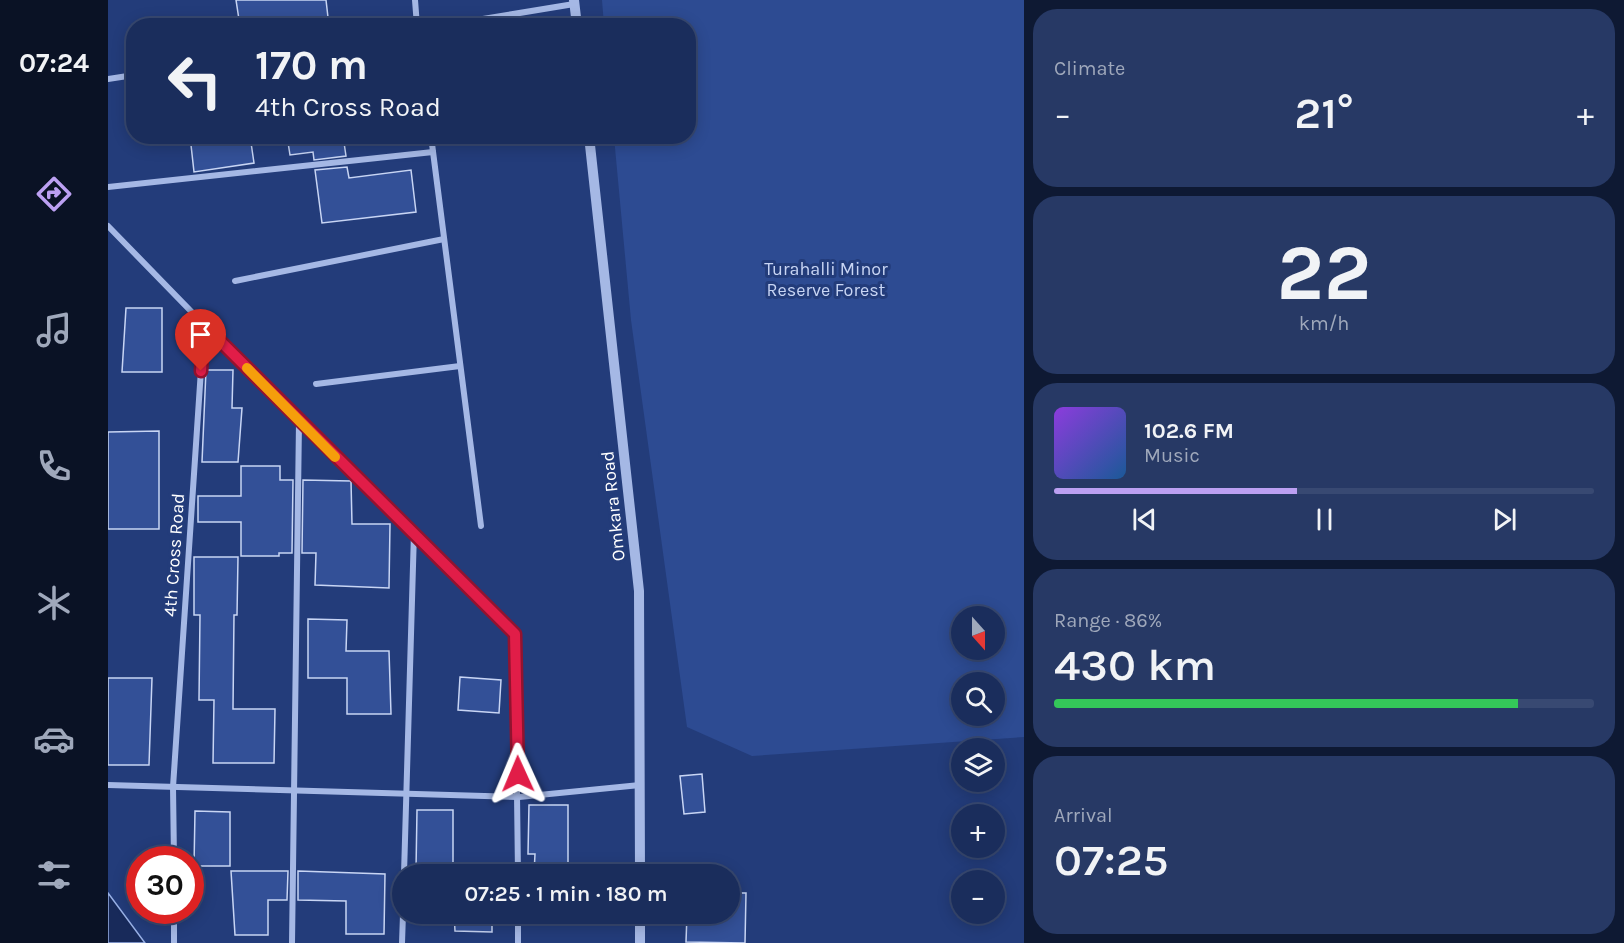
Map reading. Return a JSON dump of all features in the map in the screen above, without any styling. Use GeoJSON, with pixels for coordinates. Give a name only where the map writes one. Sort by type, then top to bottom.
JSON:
{"type":"FeatureCollection","features":[{"type":"Feature","properties":{"kind":"street"},"geometry":{"type":"LineString","coordinates":[[415,0],[416,18]]}},
{"type":"Feature","properties":{"kind":"street"},"geometry":{"type":"LineString","coordinates":[[485,18],[574,2],[576,18]]}},
{"type":"Feature","properties":{"kind":"street"},"geometry":{"type":"LineString","coordinates":[[108,79],[126,76]]}},
{"type":"Feature","properties":{"kind":"street"},"geometry":{"type":"LineString","coordinates":[[432,144],[481,526]]}},
{"type":"Feature","properties":{"kind":"street","name":"Omkara Road"},"geometry":{"type":"LineString","coordinates":[[590,144],[639,591],[640,864]]}},
{"type":"Feature","properties":{"kind":"street"},"geometry":{"type":"LineString","coordinates":[[108,187],[433,152]]}},
{"type":"Feature","properties":{"kind":"street"},"geometry":{"type":"LineString","coordinates":[[108,226],[299,422],[414,532],[515,634],[518,864]]}},
{"type":"Feature","properties":{"kind":"street"},"geometry":{"type":"LineString","coordinates":[[236,281],[444,239]]}},
{"type":"Feature","properties":{"kind":"street","name":"4th Cross Road"},"geometry":{"type":"LineString","coordinates":[[174,846],[173,787],[204,325]]}},
{"type":"Feature","properties":{"kind":"street"},"geometry":{"type":"LineString","coordinates":[[316,384],[460,366]]}},
{"type":"Feature","properties":{"kind":"street"},"geometry":{"type":"LineString","coordinates":[[292,943],[299,422]]}},
{"type":"Feature","properties":{"kind":"street"},"geometry":{"type":"LineString","coordinates":[[404,864],[414,532]]}},
{"type":"Feature","properties":{"kind":"street"},"geometry":{"type":"LineString","coordinates":[[108,785],[519,798],[640,785]]}},
{"type":"Feature","properties":{"kind":"street"},"geometry":{"type":"LineString","coordinates":[[174,924],[174,943]]}},
{"type":"Feature","properties":{"kind":"street"},"geometry":{"type":"LineString","coordinates":[[402,943],[403,924]]}},
{"type":"Feature","properties":{"kind":"street"},"geometry":{"type":"LineString","coordinates":[[518,924],[518,943]]}},
{"type":"Feature","properties":{"kind":"street"},"geometry":{"type":"LineString","coordinates":[[640,924],[640,943]]}},
{"type":"Feature","properties":{"kind":"green space","name":"Turahalli Minor Reserve Forest"},"geometry":{"type":"Polygon","coordinates":[[[602,0],[1024,0],[1024,737],[951,738],[951,742],[752,756],[687,727],[631,320],[615,144],[696,144],[696,18],[603,18],[602,0]]]}},
{"type":"Feature","properties":{"kind":"shaded area"},"geometry":{"type":"Polygon","coordinates":[[[108,893],[126,917],[126,924],[131,924],[145,943],[108,943],[108,893]]]}},
{"type":"Feature","properties":{"kind":"building"},"geometry":{"type":"Polygon","coordinates":[[[236,0],[326,0],[328,18],[239,18],[236,0]]]}},
{"type":"Feature","properties":{"kind":"building"},"geometry":{"type":"Polygon","coordinates":[[[191,144],[251,144],[254,163],[194,172],[191,144]]]}},
{"type":"Feature","properties":{"kind":"building"},"geometry":{"type":"Polygon","coordinates":[[[288,144],[344,144],[346,156],[314,160],[313,152],[290,155],[288,144]]]}},
{"type":"Feature","properties":{"kind":"building"},"geometry":{"type":"Polygon","coordinates":[[[347,167],[349,178],[411,170],[416,212],[322,223],[315,170],[347,167]]]}},
{"type":"Feature","properties":{"kind":"building"},"geometry":{"type":"Polygon","coordinates":[[[126,308],[162,308],[162,372],[122,372],[126,308]]]}},
{"type":"Feature","properties":{"kind":"building"},"geometry":{"type":"Polygon","coordinates":[[[206,370],[233,370],[232,408],[242,408],[238,462],[202,462],[206,370]]]}},
{"type":"Feature","properties":{"kind":"building"},"geometry":{"type":"Polygon","coordinates":[[[159,431],[159,529],[108,529],[108,432],[159,431]]]}},
{"type":"Feature","properties":{"kind":"building"},"geometry":{"type":"Polygon","coordinates":[[[241,466],[280,466],[280,480],[293,480],[292,553],[279,553],[279,556],[241,556],[241,522],[198,522],[198,496],[241,496],[241,466]]]}},
{"type":"Feature","properties":{"kind":"building"},"geometry":{"type":"Polygon","coordinates":[[[303,480],[351,481],[352,524],[390,524],[389,588],[315,585],[316,553],[302,553],[303,480]]]}},
{"type":"Feature","properties":{"kind":"building"},"geometry":{"type":"Polygon","coordinates":[[[194,557],[238,557],[237,615],[234,615],[233,709],[275,709],[274,763],[213,763],[214,700],[199,700],[200,615],[194,615],[194,557]]]}},
{"type":"Feature","properties":{"kind":"building"},"geometry":{"type":"Polygon","coordinates":[[[308,619],[347,620],[346,651],[389,651],[391,714],[347,714],[347,678],[308,678],[308,619]]]}},
{"type":"Feature","properties":{"kind":"building"},"geometry":{"type":"Polygon","coordinates":[[[460,677],[501,680],[499,713],[458,710],[460,677]]]}},
{"type":"Feature","properties":{"kind":"building"},"geometry":{"type":"Polygon","coordinates":[[[108,678],[152,678],[149,765],[108,765],[108,678]]]}},
{"type":"Feature","properties":{"kind":"building"},"geometry":{"type":"Polygon","coordinates":[[[702,774],[705,812],[684,814],[680,776],[702,774]]]}},
{"type":"Feature","properties":{"kind":"building"},"geometry":{"type":"Polygon","coordinates":[[[529,805],[568,805],[568,864],[534,864],[535,854],[528,854],[529,805]]]}},
{"type":"Feature","properties":{"kind":"building"},"geometry":{"type":"Polygon","coordinates":[[[417,810],[453,810],[453,864],[416,864],[417,810]]]}},
{"type":"Feature","properties":{"kind":"building"},"geometry":{"type":"Polygon","coordinates":[[[195,811],[230,812],[230,866],[204,866],[204,846],[194,846],[195,811]]]}},
{"type":"Feature","properties":{"kind":"building"},"geometry":{"type":"Polygon","coordinates":[[[231,871],[288,871],[287,900],[268,900],[268,935],[235,935],[231,871]]]}},
{"type":"Feature","properties":{"kind":"building"},"geometry":{"type":"Polygon","coordinates":[[[298,871],[385,874],[384,934],[346,934],[346,901],[298,900],[298,871]]]}},
{"type":"Feature","properties":{"kind":"building"},"geometry":{"type":"Polygon","coordinates":[[[740,893],[746,893],[745,943],[686,942],[687,924],[740,924],[740,893]]]}},
{"type":"Feature","properties":{"kind":"building"},"geometry":{"type":"Polygon","coordinates":[[[455,924],[492,924],[492,932],[455,931],[455,924]]]}},
{"type":"Feature","properties":{"kind":"slow traffic"},"geometry":{"type":"LineString","coordinates":[[247,368],[335,457]]}},
{"type":"Feature","properties":{"kind":"route"},"geometry":{"type":"LineString","coordinates":[[201,371],[204,325],[299,422],[414,532],[515,634],[518,774]]}}]}
